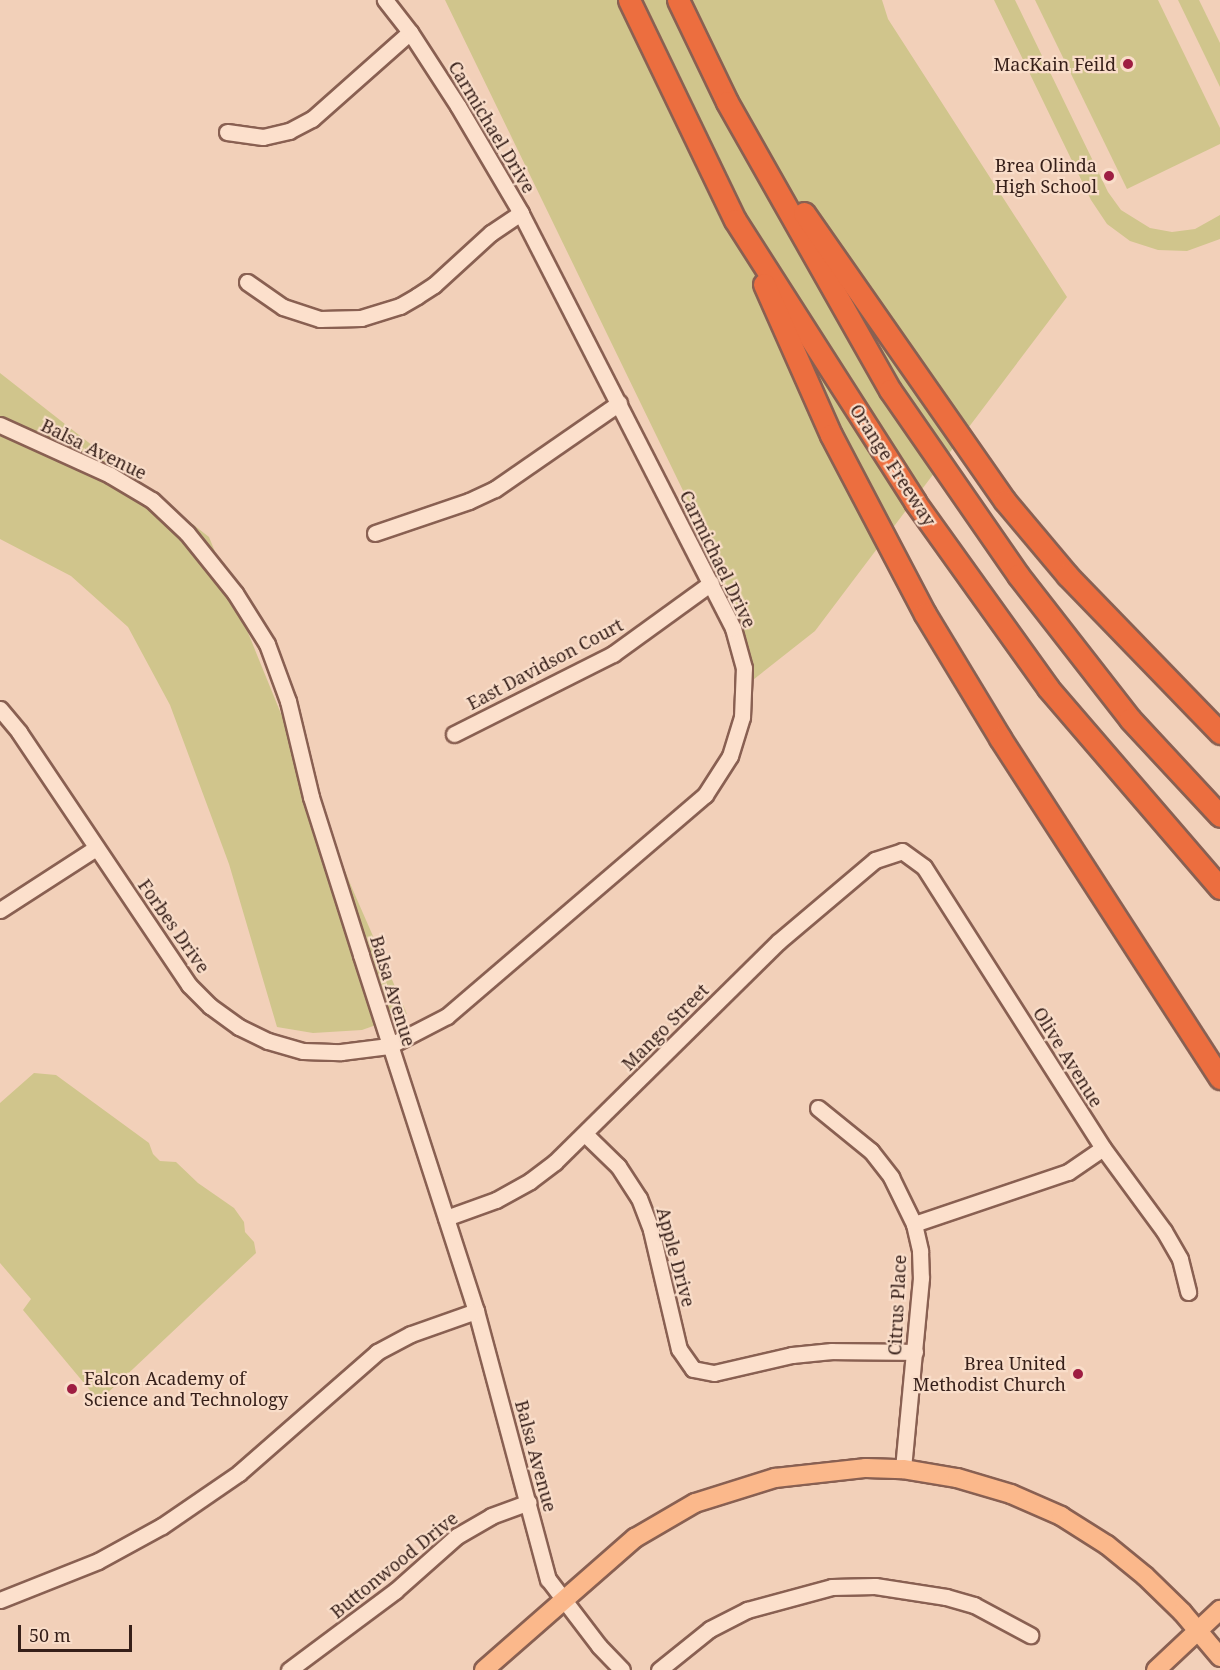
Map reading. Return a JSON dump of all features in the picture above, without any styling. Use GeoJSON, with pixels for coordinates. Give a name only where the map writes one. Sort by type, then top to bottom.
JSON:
{"type":"FeatureCollection","features":[{"type":"Feature","properties":{"kind":"highway","name":"Orange Freeway"},"geometry":{"type":"LineString","coordinates":[[629,0],[735,220],[915,502],[1048,688],[1220,888]]}},
{"type":"Feature","properties":{"kind":"highway"},"geometry":{"type":"LineString","coordinates":[[678,0],[726,102],[890,390],[1018,575],[1130,719],[1220,816]]}},
{"type":"Feature","properties":{"kind":"highway"},"geometry":{"type":"LineString","coordinates":[[726,102],[1005,501],[1067,576],[1220,733]]}},
{"type":"Feature","properties":{"kind":"highway"},"geometry":{"type":"LineString","coordinates":[[735,220],[831,435],[925,614],[1000,738],[1220,1078]]}},
{"type":"Feature","properties":{"kind":"highway"},"geometry":{"type":"LineString","coordinates":[[1194,787],[1220,812]]}},
{"type":"Feature","properties":{"kind":"main road"},"geometry":{"type":"LineString","coordinates":[[484,1670],[635,1538],[695,1503],[775,1478],[832,1470],[903,1469],[968,1481],[1011,1494],[1060,1516],[1107,1545],[1182,1612],[1220,1658],[1208,1670]]}},
{"type":"Feature","properties":{"kind":"main road"},"geometry":{"type":"LineString","coordinates":[[1156,1670],[1220,1610]]}},
{"type":"Feature","properties":{"kind":"street","name":"Carmichael Drive"},"geometry":{"type":"LineString","coordinates":[[385,0],[410,33],[458,106],[521,213],[711,583],[733,628],[744,668],[742,717],[730,756],[705,795],[476,995],[447,1016],[389,1046]]}},
{"type":"Feature","properties":{"kind":"street"},"geometry":{"type":"LineString","coordinates":[[227,132],[263,137],[289,131],[312,119],[410,33]]}},
{"type":"Feature","properties":{"kind":"street"},"geometry":{"type":"LineString","coordinates":[[247,282],[283,307],[320,319],[361,318],[400,306],[434,285],[491,232],[521,213]]}},
{"type":"Feature","properties":{"kind":"street"},"geometry":{"type":"LineString","coordinates":[[375,533],[469,501],[495,489],[619,403]]}},
{"type":"Feature","properties":{"kind":"street","name":"Balsa Avenue"},"geometry":{"type":"LineString","coordinates":[[0,425],[110,475],[152,500],[187,533],[235,593],[267,644],[288,700],[311,797],[389,1046],[476,1311],[548,1579],[599,1646],[621,1670]]}},
{"type":"Feature","properties":{"kind":"street","name":"East Davidson Court"},"geometry":{"type":"LineString","coordinates":[[454,734],[613,654],[711,583]]}},
{"type":"Feature","properties":{"kind":"street","name":"Forbes Drive"},"geometry":{"type":"LineString","coordinates":[[1,711],[20,732],[189,985],[210,1006],[239,1027],[268,1041],[303,1051],[341,1052],[389,1046]]}},
{"type":"Feature","properties":{"kind":"street"},"geometry":{"type":"LineString","coordinates":[[0,910],[96,848]]}},
{"type":"Feature","properties":{"kind":"street","name":"Mango Street"},"geometry":{"type":"LineString","coordinates":[[447,1218],[496,1200],[530,1181],[585,1134],[778,942],[875,860],[902,851]]}},
{"type":"Feature","properties":{"kind":"street","name":"Olive Avenue"},"geometry":{"type":"LineString","coordinates":[[902,851],[924,867],[1103,1148],[1164,1231],[1180,1259],[1188,1292]]}},
{"type":"Feature","properties":{"kind":"street","name":"Citrus Place"},"geometry":{"type":"LineString","coordinates":[[818,1108],[871,1151],[891,1177],[915,1224],[920,1251],[921,1278],[903,1469]]}},
{"type":"Feature","properties":{"kind":"street","name":"Apple Drive"},"geometry":{"type":"LineString","coordinates":[[585,1134],[618,1166],[639,1198],[651,1230],[679,1349],[693,1369],[714,1373],[792,1355],[832,1351],[915,1352]]}},
{"type":"Feature","properties":{"kind":"street"},"geometry":{"type":"LineString","coordinates":[[915,1224],[1068,1172],[1103,1148]]}},
{"type":"Feature","properties":{"kind":"street"},"geometry":{"type":"LineString","coordinates":[[0,1600],[98,1561],[162,1526],[239,1473],[377,1352],[411,1334],[476,1311]]}},
{"type":"Feature","properties":{"kind":"street","name":"Buttonwood Drive"},"geometry":{"type":"LineString","coordinates":[[289,1670],[395,1591],[457,1536],[491,1516],[529,1502]]}},
{"type":"Feature","properties":{"kind":"street"},"geometry":{"type":"LineString","coordinates":[[659,1670],[710,1629],[747,1610],[832,1587],[875,1586],[946,1597],[974,1605],[1030,1635]]}},
{"type":"Feature","properties":{"kind":"shaded area"},"geometry":{"type":"Polygon","coordinates":[[[445,0],[882,0],[888,19],[1067,297],[815,631],[739,691],[723,573],[445,0]]]}},
{"type":"Feature","properties":{"kind":"shaded area"},"geometry":{"type":"Polygon","coordinates":[[[994,0],[1015,0],[1108,192],[1121,210],[1150,228],[1172,232],[1195,229],[1220,215],[1220,239],[1187,251],[1158,250],[1130,241],[1107,224],[1091,200],[994,0]]]}},
{"type":"Feature","properties":{"kind":"shaded area","name":"MacKain Feild"},"geometry":{"type":"Polygon","coordinates":[[[1035,0],[1158,0],[1220,128],[1220,144],[1127,189],[1035,0]]]}},
{"type":"Feature","properties":{"kind":"shaded area"},"geometry":{"type":"Polygon","coordinates":[[[1178,0],[1199,0],[1220,43],[1220,87],[1178,0]]]}},
{"type":"Feature","properties":{"kind":"shaded area"},"geometry":{"type":"Polygon","coordinates":[[[0,373],[209,537],[352,888],[407,1014],[362,1030],[313,1033],[277,1027],[229,864],[170,705],[128,627],[71,576],[0,539],[0,373]]]}},
{"type":"Feature","properties":{"kind":"shaded area","name":"Falcon Academy of Science and Technology"},"geometry":{"type":"Polygon","coordinates":[[[34,1073],[56,1075],[149,1143],[153,1154],[160,1161],[176,1162],[198,1183],[234,1208],[244,1222],[245,1232],[254,1242],[256,1253],[99,1401],[23,1310],[31,1299],[0,1263],[0,1103],[34,1073]]]}},
{"type":"Feature","properties":{"kind":"place","name":"MacKain Feild"},"geometry":{"type":"Point","coordinates":[1128,64]}},
{"type":"Feature","properties":{"kind":"place","name":"Brea Olinda High School"},"geometry":{"type":"Point","coordinates":[1109,176]}},
{"type":"Feature","properties":{"kind":"place","name":"Brea United Methodist Church"},"geometry":{"type":"Point","coordinates":[1078,1374]}},
{"type":"Feature","properties":{"kind":"place","name":"Falcon Academy of Science and Technology"},"geometry":{"type":"Point","coordinates":[72,1389]}}]}
